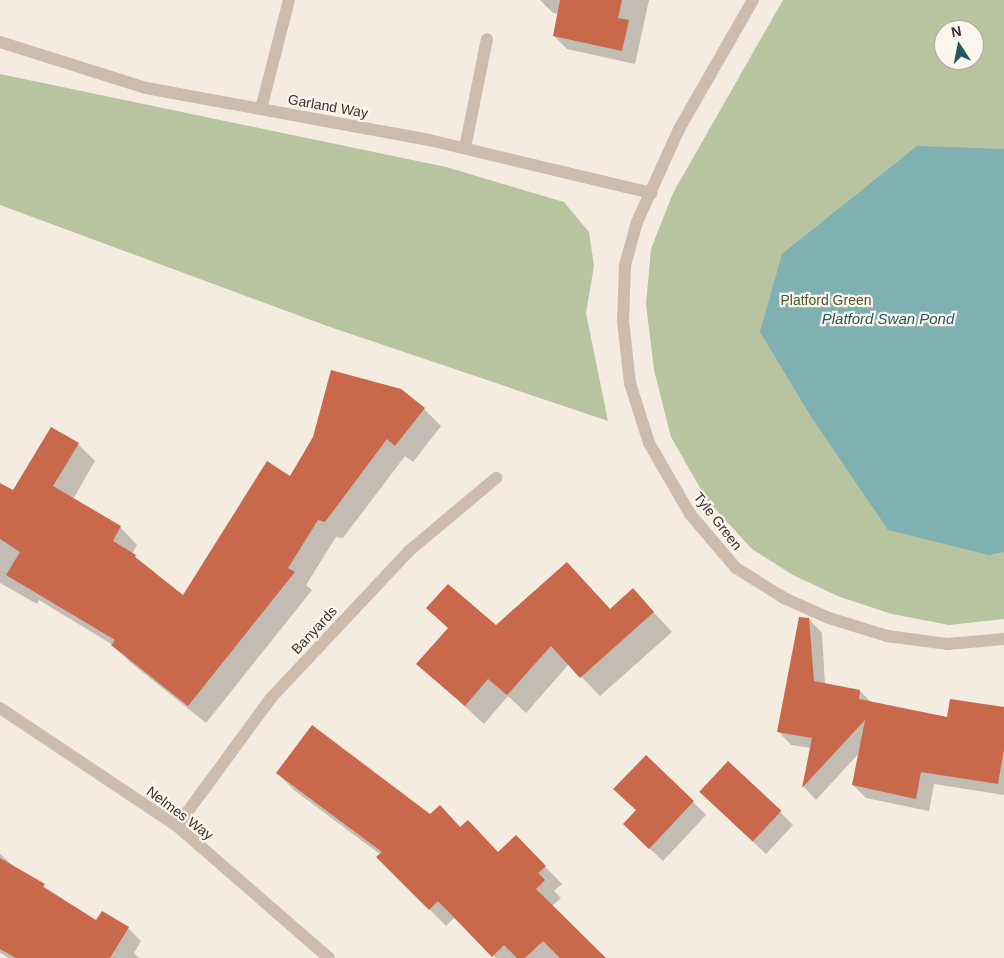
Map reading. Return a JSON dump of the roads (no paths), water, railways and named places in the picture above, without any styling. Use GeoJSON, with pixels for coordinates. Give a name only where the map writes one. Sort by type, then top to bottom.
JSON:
{"type":"FeatureCollection","features":[{"type":"Feature","properties":{"kind":"street"},"geometry":{"type":"LineString","coordinates":[[261,109],[289,0]]}},
{"type":"Feature","properties":{"kind":"street"},"geometry":{"type":"LineString","coordinates":[[652,193],[679,129],[753,0]]}},
{"type":"Feature","properties":{"kind":"street"},"geometry":{"type":"LineString","coordinates":[[465,148],[487,39]]}},
{"type":"Feature","properties":{"kind":"street","name":"Garland Way"},"geometry":{"type":"LineString","coordinates":[[0,42],[146,88],[465,148],[652,193]]}},
{"type":"Feature","properties":{"kind":"street","name":"Tyle Green"},"geometry":{"type":"LineString","coordinates":[[652,193],[637,222],[625,265],[624,330],[630,382],[649,443],[690,514],[736,568],[784,598],[829,618],[887,636],[948,644],[1004,639]]}},
{"type":"Feature","properties":{"kind":"street","name":"Banyards"},"geometry":{"type":"LineString","coordinates":[[177,826],[270,698],[409,552],[496,478]]}},
{"type":"Feature","properties":{"kind":"street","name":"Nelmes Way"},"geometry":{"type":"LineString","coordinates":[[0,708],[177,826],[329,958]]}},
{"type":"Feature","properties":{"kind":"water","name":"Platford Swan Pond"},"geometry":{"type":"Polygon","coordinates":[[[917,146],[1004,149],[1004,552],[989,555],[888,530],[810,415],[760,332],[782,254],[917,146]]]}},
{"type":"Feature","properties":{"kind":"park label","name":"Platford Green"},"geometry":{"type":"Point","coordinates":[826,300]}}]}
